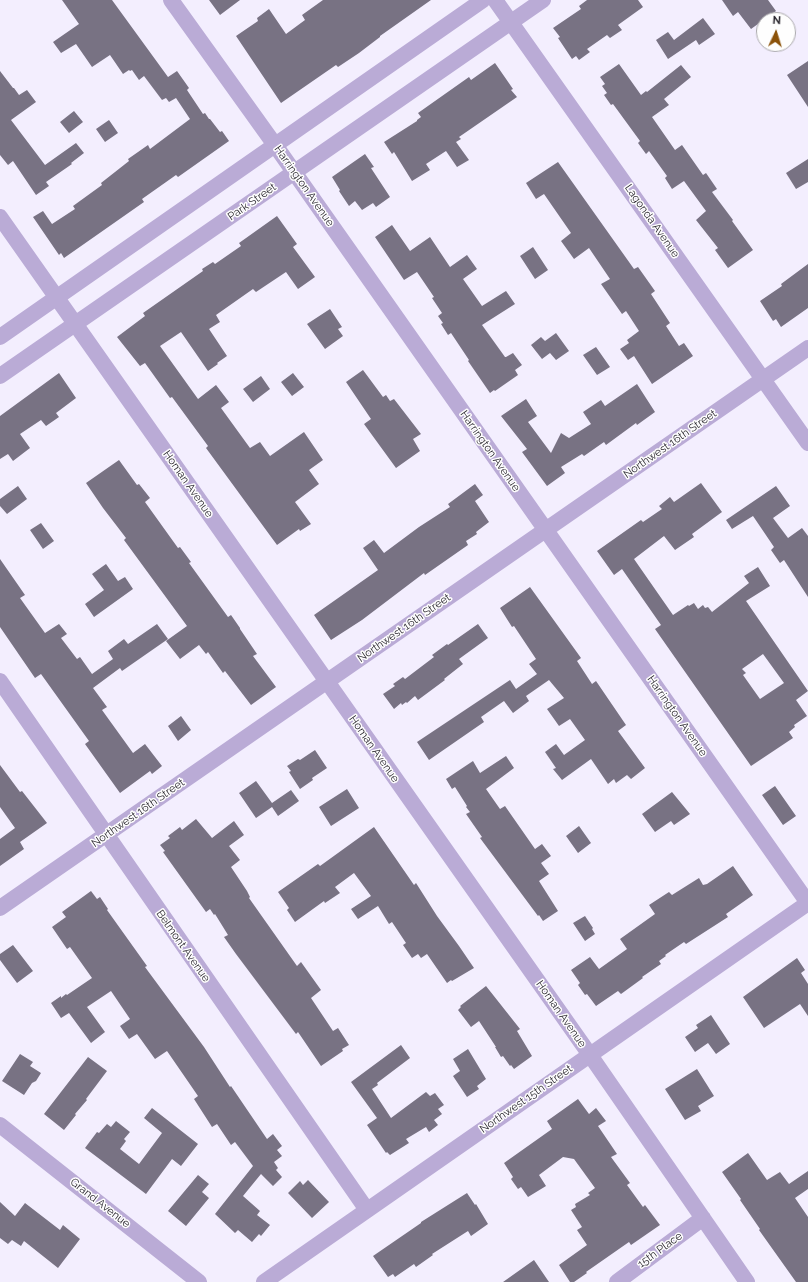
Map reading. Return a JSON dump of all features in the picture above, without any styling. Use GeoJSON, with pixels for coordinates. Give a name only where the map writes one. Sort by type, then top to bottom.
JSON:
{"type":"FeatureCollection","features":[{"type":"Feature","properties":{"kind":"street","name":"Harrington Avenue"},"geometry":{"type":"LineString","coordinates":[[172,0],[808,903]]}},
{"type":"Feature","properties":{"kind":"street"},"geometry":{"type":"LineString","coordinates":[[0,337],[483,0]]}},
{"type":"Feature","properties":{"kind":"street","name":"Lagonda Avenue"},"geometry":{"type":"LineString","coordinates":[[495,0],[808,443]]}},
{"type":"Feature","properties":{"kind":"street","name":"Park Street"},"geometry":{"type":"LineString","coordinates":[[0,376],[543,0]]}},
{"type":"Feature","properties":{"kind":"street","name":"Homan Avenue"},"geometry":{"type":"LineString","coordinates":[[0,217],[590,1055],[747,1282]]}},
{"type":"Feature","properties":{"kind":"street","name":"Northwest 16th Street"},"geometry":{"type":"LineString","coordinates":[[0,908],[808,348]]}},
{"type":"Feature","properties":{"kind":"street","name":"Belmont Avenue"},"geometry":{"type":"LineString","coordinates":[[0,681],[367,1210]]}},
{"type":"Feature","properties":{"kind":"street","name":"Northwest 15th Street"},"geometry":{"type":"LineString","coordinates":[[264,1282],[808,903]]}},
{"type":"Feature","properties":{"kind":"street","name":"Grand Avenue"},"geometry":{"type":"LineString","coordinates":[[0,1125],[199,1282]]}},
{"type":"Feature","properties":{"kind":"street","name":"15th Place"},"geometry":{"type":"LineString","coordinates":[[617,1282],[703,1218]]}},
{"type":"Feature","properties":{"kind":"building"},"geometry":{"type":"Polygon","coordinates":[[[62,0],[112,0],[168,77],[177,71],[189,88],[187,90],[203,114],[205,113],[229,141],[178,177],[176,175],[142,199],[144,202],[64,258],[61,253],[59,255],[33,217],[43,211],[52,224],[75,209],[73,206],[102,185],[101,183],[129,161],[128,159],[148,145],[150,149],[190,119],[176,98],[169,102],[166,98],[162,100],[144,76],[139,80],[132,70],[129,70],[123,74],[110,55],[92,67],[76,44],[61,53],[53,42],[79,24],[62,0]]]}},
{"type":"Feature","properties":{"kind":"building"},"geometry":{"type":"Polygon","coordinates":[[[209,0],[240,0],[220,15],[209,0]]]}},
{"type":"Feature","properties":{"kind":"building"},"geometry":{"type":"Polygon","coordinates":[[[323,0],[431,0],[380,36],[359,53],[338,67],[336,65],[281,103],[236,36],[258,21],[257,18],[269,9],[286,34],[305,20],[302,15],[323,0]]]}},
{"type":"Feature","properties":{"kind":"building"},"geometry":{"type":"Polygon","coordinates":[[[587,0],[638,0],[643,7],[618,25],[622,30],[610,38],[607,35],[587,49],[590,52],[579,60],[576,56],[572,59],[558,38],[560,37],[553,28],[581,9],[579,6],[587,0]]]}},
{"type":"Feature","properties":{"kind":"building"},"geometry":{"type":"Polygon","coordinates":[[[722,0],[768,0],[776,11],[756,12],[756,25],[751,29],[738,12],[733,16],[722,0]]]}},
{"type":"Feature","properties":{"kind":"building"},"geometry":{"type":"Polygon","coordinates":[[[703,18],[715,34],[699,45],[696,40],[668,59],[656,40],[668,32],[674,40],[703,18]]]}},
{"type":"Feature","properties":{"kind":"building"},"geometry":{"type":"Polygon","coordinates":[[[808,61],[808,107],[787,75],[808,61]]]}},
{"type":"Feature","properties":{"kind":"building"},"geometry":{"type":"Polygon","coordinates":[[[495,63],[513,89],[511,90],[517,97],[459,137],[461,139],[456,142],[469,160],[457,167],[446,151],[426,164],[430,170],[412,181],[394,152],[392,154],[384,142],[417,121],[421,117],[418,113],[469,77],[471,80],[495,63]]]}},
{"type":"Feature","properties":{"kind":"building"},"geometry":{"type":"Polygon","coordinates":[[[619,64],[641,95],[681,65],[691,77],[664,99],[669,105],[652,117],[675,150],[682,145],[703,175],[706,173],[717,189],[712,192],[753,250],[728,268],[715,250],[718,248],[696,220],[706,211],[684,181],[672,189],[665,178],[667,176],[649,151],[646,154],[638,143],[640,141],[613,104],[611,105],[604,95],[607,93],[602,86],[605,84],[600,77],[619,64]]]}},
{"type":"Feature","properties":{"kind":"building"},"geometry":{"type":"Polygon","coordinates":[[[0,71],[19,95],[27,90],[36,102],[11,120],[45,165],[76,143],[84,153],[71,163],[72,164],[46,182],[49,186],[36,195],[13,161],[8,165],[0,155],[0,71]]]}},
{"type":"Feature","properties":{"kind":"building"},"geometry":{"type":"Polygon","coordinates":[[[74,111],[83,122],[69,133],[60,122],[74,111]]]}},
{"type":"Feature","properties":{"kind":"building"},"geometry":{"type":"Polygon","coordinates":[[[109,120],[118,133],[105,142],[96,129],[109,120]]]}},
{"type":"Feature","properties":{"kind":"building"},"geometry":{"type":"Polygon","coordinates":[[[365,154],[374,167],[371,168],[390,197],[376,207],[373,203],[362,210],[355,201],[349,206],[332,177],[365,154]]]}},
{"type":"Feature","properties":{"kind":"building"},"geometry":{"type":"Polygon","coordinates":[[[808,159],[808,182],[796,189],[786,173],[808,159]]]}},
{"type":"Feature","properties":{"kind":"building"},"geometry":{"type":"Polygon","coordinates":[[[558,162],[634,269],[638,267],[655,291],[651,294],[670,323],[666,326],[679,346],[684,343],[693,356],[652,384],[634,356],[628,360],[620,349],[629,343],[627,340],[639,331],[626,311],[622,314],[601,284],[610,279],[589,248],[574,259],[561,241],[571,233],[544,194],[536,199],[526,183],[558,162]]]}},
{"type":"Feature","properties":{"kind":"building"},"geometry":{"type":"Polygon","coordinates":[[[277,216],[297,244],[293,247],[315,277],[298,289],[286,272],[256,292],[253,289],[216,315],[220,322],[209,329],[227,356],[208,371],[181,332],[160,346],[198,399],[216,385],[229,402],[221,408],[250,448],[260,442],[270,456],[304,432],[323,460],[309,470],[319,484],[295,502],[311,524],[300,531],[299,529],[277,545],[206,448],[208,446],[172,397],[170,398],[145,363],[140,366],[117,337],[145,316],[143,313],[203,271],[202,269],[213,262],[215,264],[241,246],[239,243],[277,216]]]}},
{"type":"Feature","properties":{"kind":"building"},"geometry":{"type":"Polygon","coordinates":[[[392,225],[410,251],[430,237],[450,267],[467,255],[477,269],[463,279],[482,306],[506,291],[515,304],[482,325],[505,357],[513,353],[522,365],[515,370],[518,375],[490,393],[451,333],[448,335],[441,324],[443,323],[438,316],[442,313],[432,298],[434,297],[417,272],[404,280],[375,237],[392,225]]]}},
{"type":"Feature","properties":{"kind":"building"},"geometry":{"type":"Polygon","coordinates":[[[533,247],[548,270],[535,279],[520,256],[533,247]]]}},
{"type":"Feature","properties":{"kind":"building"},"geometry":{"type":"Polygon","coordinates":[[[808,264],[808,308],[781,327],[776,319],[773,321],[760,301],[782,286],[781,284],[808,264]]]}},
{"type":"Feature","properties":{"kind":"building"},"geometry":{"type":"Polygon","coordinates":[[[330,309],[342,327],[338,329],[343,336],[325,349],[307,324],[330,309]]]}},
{"type":"Feature","properties":{"kind":"building"},"geometry":{"type":"Polygon","coordinates":[[[556,333],[569,351],[556,360],[550,353],[542,359],[531,345],[541,337],[545,341],[556,333]]]}},
{"type":"Feature","properties":{"kind":"building"},"geometry":{"type":"Polygon","coordinates":[[[596,347],[610,367],[597,375],[583,355],[596,347]]]}},
{"type":"Feature","properties":{"kind":"building"},"geometry":{"type":"Polygon","coordinates":[[[363,370],[383,397],[386,395],[390,401],[394,399],[421,434],[413,439],[420,451],[396,468],[364,424],[371,419],[346,382],[363,370]]]}},
{"type":"Feature","properties":{"kind":"building"},"geometry":{"type":"Polygon","coordinates":[[[59,373],[76,398],[56,413],[59,417],[46,426],[41,420],[20,434],[30,448],[13,461],[8,454],[0,459],[0,416],[59,373]]]}},
{"type":"Feature","properties":{"kind":"building"},"geometry":{"type":"Polygon","coordinates":[[[293,373],[304,387],[292,396],[281,382],[293,373]]]}},
{"type":"Feature","properties":{"kind":"building"},"geometry":{"type":"Polygon","coordinates":[[[261,376],[270,389],[253,402],[243,389],[261,376]]]}},
{"type":"Feature","properties":{"kind":"building"},"geometry":{"type":"Polygon","coordinates":[[[637,384],[655,412],[637,425],[636,423],[606,445],[604,442],[584,456],[582,454],[561,467],[565,473],[547,486],[522,452],[527,449],[501,416],[526,399],[537,416],[528,422],[551,453],[561,433],[569,438],[591,424],[583,412],[601,400],[605,406],[637,384]]]}},
{"type":"Feature","properties":{"kind":"building"},"geometry":{"type":"Polygon","coordinates":[[[119,460],[137,485],[139,484],[150,498],[145,502],[178,548],[180,547],[191,562],[189,563],[228,617],[231,615],[240,628],[257,654],[253,656],[276,687],[251,705],[225,671],[223,673],[208,652],[206,654],[199,645],[180,659],[166,641],[187,626],[124,540],[126,538],[86,483],[119,460]]]}},
{"type":"Feature","properties":{"kind":"building"},"geometry":{"type":"Polygon","coordinates":[[[701,483],[722,512],[692,534],[694,537],[675,550],[664,536],[634,559],[673,615],[688,605],[689,606],[694,603],[698,609],[703,605],[705,608],[708,607],[712,612],[749,583],[744,576],[758,567],[770,586],[746,601],[808,691],[796,700],[807,716],[794,725],[795,727],[789,732],[793,738],[751,766],[655,629],[661,625],[622,569],[614,575],[597,551],[641,520],[643,522],[662,509],[659,506],[670,497],[674,502],[701,483]],[[763,654],[742,669],[746,673],[743,675],[760,699],[784,683],[763,654]]]}},
{"type":"Feature","properties":{"kind":"building"},"geometry":{"type":"Polygon","coordinates":[[[475,484],[483,495],[475,501],[489,522],[476,532],[477,534],[466,541],[468,545],[425,575],[424,573],[362,620],[331,640],[314,615],[378,570],[363,548],[374,540],[384,553],[419,527],[450,507],[448,504],[475,484]]]}},
{"type":"Feature","properties":{"kind":"building"},"geometry":{"type":"Polygon","coordinates":[[[18,486],[27,499],[7,514],[0,506],[0,499],[18,486]]]}},
{"type":"Feature","properties":{"kind":"building"},"geometry":{"type":"Polygon","coordinates":[[[776,486],[790,506],[773,518],[788,538],[802,528],[808,536],[808,597],[784,560],[780,563],[771,550],[774,547],[753,516],[732,529],[726,520],[776,486]]]}},
{"type":"Feature","properties":{"kind":"building"},"geometry":{"type":"Polygon","coordinates":[[[41,523],[54,541],[43,549],[30,530],[41,523]]]}},
{"type":"Feature","properties":{"kind":"building"},"geometry":{"type":"Polygon","coordinates":[[[0,559],[25,595],[20,598],[45,633],[59,624],[67,634],[61,638],[77,659],[80,657],[92,674],[113,659],[108,651],[124,639],[128,644],[157,624],[168,639],[122,671],[120,668],[93,688],[107,707],[102,710],[133,753],[145,744],[162,766],[152,774],[150,771],[120,793],[85,744],[89,741],[41,674],[35,678],[0,627],[0,559]]]}},
{"type":"Feature","properties":{"kind":"building"},"geometry":{"type":"Polygon","coordinates":[[[106,564],[118,581],[125,577],[133,589],[94,617],[85,604],[104,590],[92,574],[106,564]]]}},
{"type":"Feature","properties":{"kind":"building"},"geometry":{"type":"Polygon","coordinates":[[[530,587],[581,658],[577,661],[592,684],[596,681],[626,725],[618,731],[645,768],[631,779],[627,775],[616,783],[614,779],[608,784],[591,759],[562,780],[553,769],[556,768],[545,752],[556,744],[564,755],[585,740],[570,719],[559,726],[547,709],[564,698],[549,680],[526,696],[529,701],[513,713],[504,701],[481,717],[484,722],[429,760],[417,742],[510,680],[516,689],[537,674],[529,664],[536,659],[500,608],[530,587]]]}},
{"type":"Feature","properties":{"kind":"building"},"geometry":{"type":"Polygon","coordinates":[[[478,624],[488,638],[459,659],[463,664],[444,679],[445,680],[418,700],[415,696],[407,703],[406,702],[402,705],[401,703],[394,709],[383,694],[395,686],[393,684],[403,677],[405,679],[434,657],[432,655],[478,624]]]}},
{"type":"Feature","properties":{"kind":"building"},"geometry":{"type":"Polygon","coordinates":[[[181,716],[191,730],[178,741],[168,726],[181,716]]]}},
{"type":"Feature","properties":{"kind":"building"},"geometry":{"type":"Polygon","coordinates":[[[315,750],[327,768],[312,778],[313,780],[300,789],[289,772],[291,771],[287,766],[298,759],[300,760],[315,750]]]}},
{"type":"Feature","properties":{"kind":"building"},"geometry":{"type":"Polygon","coordinates":[[[506,756],[514,768],[486,789],[500,809],[505,806],[535,849],[542,844],[551,856],[541,863],[549,874],[539,881],[558,911],[543,921],[480,838],[482,837],[466,814],[470,812],[466,807],[467,806],[455,787],[452,789],[446,779],[473,761],[480,773],[506,756]]]}},
{"type":"Feature","properties":{"kind":"building"},"geometry":{"type":"Polygon","coordinates":[[[0,765],[20,792],[22,791],[47,823],[20,842],[24,849],[0,866],[0,839],[15,828],[0,807],[0,765]]]}},
{"type":"Feature","properties":{"kind":"building"},"geometry":{"type":"Polygon","coordinates":[[[256,781],[272,803],[291,790],[299,801],[278,816],[272,807],[256,818],[239,793],[256,781]]]}},
{"type":"Feature","properties":{"kind":"building"},"geometry":{"type":"Polygon","coordinates":[[[775,786],[796,816],[783,825],[762,795],[775,786]]]}},
{"type":"Feature","properties":{"kind":"building"},"geometry":{"type":"Polygon","coordinates":[[[347,789],[359,808],[331,826],[319,807],[347,789]]]}},
{"type":"Feature","properties":{"kind":"building"},"geometry":{"type":"Polygon","coordinates":[[[672,792],[690,814],[674,825],[671,821],[655,832],[642,814],[672,792]]]}},
{"type":"Feature","properties":{"kind":"building"},"geometry":{"type":"Polygon","coordinates":[[[196,819],[212,838],[234,821],[244,835],[229,846],[240,860],[231,867],[247,891],[250,897],[249,898],[297,966],[301,962],[321,990],[311,998],[333,1031],[338,1028],[349,1045],[321,1066],[298,1032],[296,1034],[224,937],[228,935],[215,914],[214,915],[210,909],[206,912],[163,852],[165,851],[160,845],[170,838],[168,836],[180,827],[182,830],[196,819]]]}},
{"type":"Feature","properties":{"kind":"building"},"geometry":{"type":"Polygon","coordinates":[[[579,826],[591,843],[578,853],[566,836],[579,826]]]}},
{"type":"Feature","properties":{"kind":"building"},"geometry":{"type":"Polygon","coordinates":[[[374,827],[414,885],[416,883],[437,916],[474,968],[447,983],[427,954],[421,958],[418,954],[412,958],[403,945],[406,943],[392,922],[389,924],[378,906],[358,919],[351,909],[371,896],[354,873],[335,887],[340,893],[325,903],[324,901],[295,922],[287,910],[289,908],[278,892],[318,864],[320,866],[374,827]]]}},
{"type":"Feature","properties":{"kind":"building"},"geometry":{"type":"Polygon","coordinates":[[[733,866],[753,895],[726,914],[728,917],[686,944],[684,942],[665,955],[666,956],[659,961],[661,964],[621,994],[618,991],[596,1006],[587,994],[585,995],[578,985],[580,983],[571,970],[590,957],[599,969],[627,949],[620,939],[655,914],[649,905],[669,892],[672,895],[699,878],[703,885],[707,884],[733,866]]]}},
{"type":"Feature","properties":{"kind":"building"},"geometry":{"type":"Polygon","coordinates":[[[91,891],[97,899],[100,897],[108,909],[107,910],[147,966],[145,967],[204,1047],[267,1139],[273,1134],[282,1146],[277,1150],[282,1156],[274,1162],[278,1168],[276,1170],[282,1177],[273,1186],[261,1174],[243,1196],[260,1211],[257,1215],[270,1225],[261,1236],[259,1234],[252,1242],[238,1230],[235,1233],[215,1214],[253,1166],[235,1142],[231,1145],[217,1124],[212,1127],[194,1099],[198,1096],[167,1051],[155,1059],[137,1034],[129,1039],[120,1026],[130,1019],[111,991],[87,1007],[105,1032],[91,1043],[69,1013],[61,1018],[51,1003],[61,996],[61,998],[66,994],[67,995],[92,978],[70,947],[67,949],[52,927],[66,917],[62,912],[91,891]]]}},
{"type":"Feature","properties":{"kind":"building"},"geometry":{"type":"Polygon","coordinates":[[[585,916],[595,934],[585,941],[573,923],[585,916]]]}},
{"type":"Feature","properties":{"kind":"building"},"geometry":{"type":"Polygon","coordinates":[[[13,945],[33,971],[17,983],[0,960],[0,954],[13,945]]]}},
{"type":"Feature","properties":{"kind":"building"},"geometry":{"type":"Polygon","coordinates":[[[797,958],[805,970],[801,973],[808,984],[808,1016],[800,1004],[764,1028],[743,997],[797,958]]]}},
{"type":"Feature","properties":{"kind":"building"},"geometry":{"type":"Polygon","coordinates":[[[486,986],[520,1029],[517,1031],[532,1056],[514,1069],[503,1056],[501,1057],[479,1021],[471,1027],[458,1010],[461,1007],[460,1006],[486,986]]]}},
{"type":"Feature","properties":{"kind":"building"},"geometry":{"type":"Polygon","coordinates":[[[711,1015],[730,1044],[716,1054],[708,1043],[695,1052],[685,1037],[698,1028],[696,1025],[711,1015]]]}},
{"type":"Feature","properties":{"kind":"building"},"geometry":{"type":"Polygon","coordinates":[[[401,1045],[410,1058],[377,1083],[378,1085],[372,1089],[391,1118],[426,1092],[430,1096],[435,1093],[444,1105],[438,1109],[442,1114],[434,1120],[438,1125],[429,1132],[426,1127],[406,1139],[409,1143],[390,1155],[387,1152],[386,1153],[367,1125],[377,1118],[351,1082],[401,1045]]]}},
{"type":"Feature","properties":{"kind":"building"},"geometry":{"type":"Polygon","coordinates":[[[468,1049],[486,1079],[477,1086],[479,1089],[467,1097],[453,1076],[460,1071],[453,1059],[468,1049]]]}},
{"type":"Feature","properties":{"kind":"building"},"geometry":{"type":"Polygon","coordinates":[[[20,1054],[33,1062],[30,1066],[41,1073],[24,1095],[2,1081],[20,1054]]]}},
{"type":"Feature","properties":{"kind":"building"},"geometry":{"type":"Polygon","coordinates":[[[88,1057],[107,1071],[64,1130],[44,1114],[88,1057]]]}},
{"type":"Feature","properties":{"kind":"building"},"geometry":{"type":"Polygon","coordinates":[[[697,1069],[714,1096],[698,1106],[701,1111],[685,1120],[665,1089],[697,1069]]]}},
{"type":"Feature","properties":{"kind":"building"},"geometry":{"type":"Polygon","coordinates":[[[578,1099],[589,1114],[596,1108],[606,1121],[598,1126],[617,1154],[611,1157],[630,1183],[627,1185],[643,1207],[645,1205],[660,1225],[631,1245],[629,1242],[574,1282],[570,1282],[559,1265],[587,1245],[577,1230],[582,1227],[571,1210],[576,1207],[575,1204],[590,1195],[588,1193],[595,1188],[574,1159],[563,1157],[539,1175],[546,1186],[528,1197],[521,1187],[518,1189],[511,1179],[513,1177],[504,1163],[552,1129],[547,1121],[578,1099]]]}},
{"type":"Feature","properties":{"kind":"building"},"geometry":{"type":"Polygon","coordinates":[[[152,1108],[198,1144],[181,1166],[172,1159],[146,1194],[85,1148],[97,1132],[99,1133],[107,1124],[111,1127],[116,1121],[130,1132],[124,1139],[126,1141],[120,1149],[139,1164],[162,1133],[144,1118],[152,1108]]]}},
{"type":"Feature","properties":{"kind":"building"},"geometry":{"type":"Polygon","coordinates":[[[748,1153],[767,1180],[780,1172],[789,1184],[808,1171],[808,1189],[795,1198],[808,1217],[808,1282],[796,1282],[759,1230],[760,1229],[740,1200],[741,1199],[722,1172],[748,1153]]]}},
{"type":"Feature","properties":{"kind":"building"},"geometry":{"type":"Polygon","coordinates":[[[198,1175],[209,1184],[202,1192],[209,1198],[186,1226],[168,1211],[198,1175]]]}},
{"type":"Feature","properties":{"kind":"building"},"geometry":{"type":"Polygon","coordinates":[[[308,1180],[329,1202],[312,1218],[288,1193],[300,1181],[303,1185],[308,1180]]]}},
{"type":"Feature","properties":{"kind":"building"},"geometry":{"type":"Polygon","coordinates":[[[467,1193],[475,1205],[476,1204],[488,1224],[471,1236],[468,1231],[432,1254],[433,1255],[416,1267],[414,1264],[395,1277],[393,1274],[388,1277],[373,1256],[421,1222],[467,1193]]]}},
{"type":"Feature","properties":{"kind":"building"},"geometry":{"type":"Polygon","coordinates":[[[0,1202],[15,1216],[25,1203],[60,1230],[63,1225],[80,1239],[58,1268],[24,1241],[21,1246],[12,1240],[8,1244],[0,1238],[0,1202]]]}},
{"type":"Feature","properties":{"kind":"building"},"geometry":{"type":"Polygon","coordinates":[[[534,1260],[549,1282],[503,1282],[534,1260]]]}}]}
